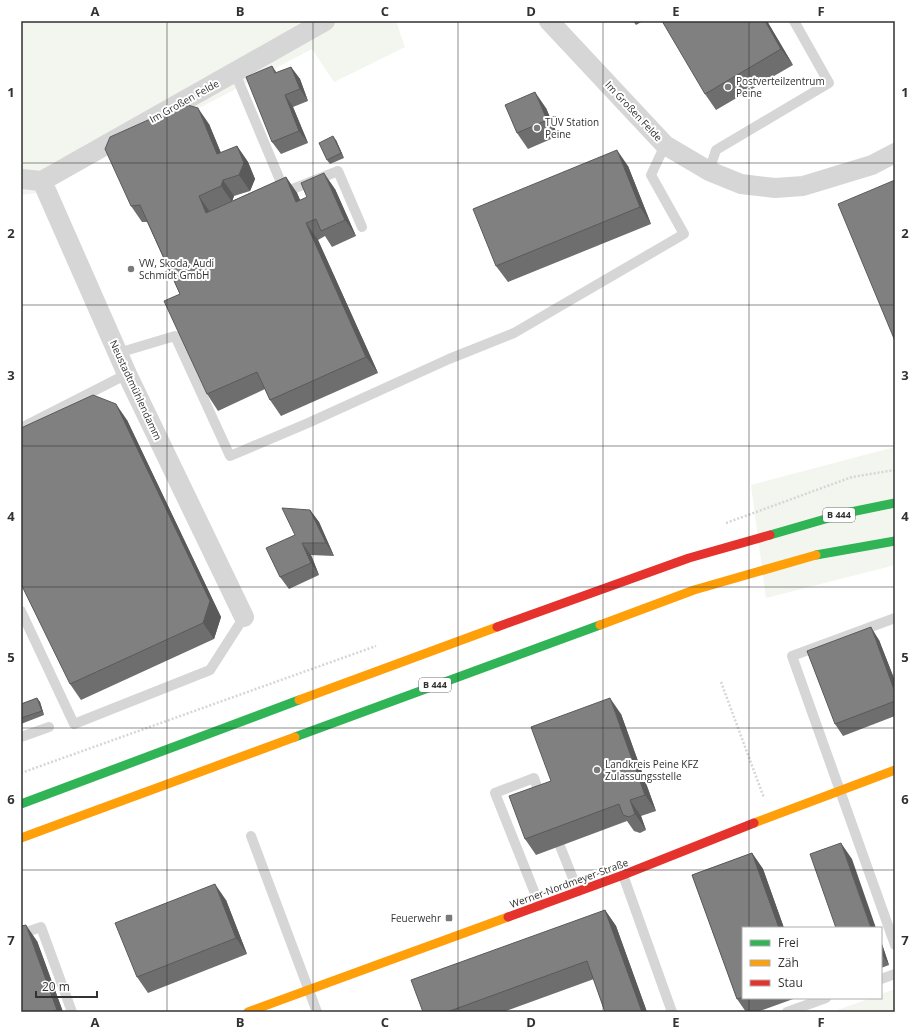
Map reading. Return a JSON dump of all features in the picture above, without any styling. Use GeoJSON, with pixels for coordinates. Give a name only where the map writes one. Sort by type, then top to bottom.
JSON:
{"type":"FeatureCollection","features":[{"type":"Feature","properties":{"kind":"main road","name":"B 444"},"geometry":{"type":"LineString","coordinates":[[21,804],[401,662],[689,558],[846,513],[895,503]]}},
{"type":"Feature","properties":{"kind":"main road","name":"B 444"},"geometry":{"type":"LineString","coordinates":[[21,838],[694,590],[802,558],[895,540]]}},
{"type":"Feature","properties":{"kind":"main road","name":"Werner-Nordmeyer-Straße"},"geometry":{"type":"LineString","coordinates":[[248,1012],[310,991],[623,875],[838,790],[895,770]]}},
{"type":"Feature","properties":{"kind":"street","name":"Im Großen Felde"},"geometry":{"type":"LineString","coordinates":[[42,180],[235,73],[325,21]]}},
{"type":"Feature","properties":{"kind":"street","name":"Im Großen Felde"},"geometry":{"type":"LineString","coordinates":[[549,21],[665,145],[709,171],[741,184],[774,188],[803,186],[872,165],[895,153]]}},
{"type":"Feature","properties":{"kind":"street"},"geometry":{"type":"LineString","coordinates":[[21,179],[42,180]]}},
{"type":"Feature","properties":{"kind":"street","name":"Neustadtmühlendamm"},"geometry":{"type":"LineString","coordinates":[[42,180],[127,374],[244,617]]}},
{"type":"Feature","properties":{"kind":"lane"},"geometry":{"type":"LineString","coordinates":[[709,171],[716,150],[829,83],[794,21]]}},
{"type":"Feature","properties":{"kind":"lane"},"geometry":{"type":"LineString","coordinates":[[235,73],[285,192],[338,171],[362,227]]}},
{"type":"Feature","properties":{"kind":"lane"},"geometry":{"type":"LineString","coordinates":[[118,353],[175,336],[230,456],[308,423],[450,359],[514,333],[684,234],[651,175],[665,145]]}},
{"type":"Feature","properties":{"kind":"lane"},"geometry":{"type":"LineString","coordinates":[[21,428],[127,374]]}},
{"type":"Feature","properties":{"kind":"lane"},"geometry":{"type":"LineString","coordinates":[[21,611],[74,724],[210,670],[244,617]]}},
{"type":"Feature","properties":{"kind":"lane"},"geometry":{"type":"LineString","coordinates":[[895,618],[792,656],[838,790],[895,945]]}},
{"type":"Feature","properties":{"kind":"lane"},"geometry":{"type":"LineString","coordinates":[[21,737],[49,727]]}},
{"type":"Feature","properties":{"kind":"lane"},"geometry":{"type":"LineString","coordinates":[[540,906],[495,793],[534,778],[544,804]]}},
{"type":"Feature","properties":{"kind":"lane"},"geometry":{"type":"LineString","coordinates":[[251,836],[317,1012]]}},
{"type":"Feature","properties":{"kind":"lane"},"geometry":{"type":"LineString","coordinates":[[560,846],[578,891]]}},
{"type":"Feature","properties":{"kind":"lane"},"geometry":{"type":"LineString","coordinates":[[623,875],[672,1012]]}},
{"type":"Feature","properties":{"kind":"lane"},"geometry":{"type":"LineString","coordinates":[[21,934],[41,927],[72,1012]]}},
{"type":"Feature","properties":{"kind":"lane"},"geometry":{"type":"LineString","coordinates":[[882,979],[895,974]]}},
{"type":"Feature","properties":{"kind":"lane"},"geometry":{"type":"LineString","coordinates":[[787,1012],[823,999]]}},
{"type":"Feature","properties":{"kind":"path"},"geometry":{"type":"LineString","coordinates":[[721,682],[771,817]]}},
{"type":"Feature","properties":{"kind":"shaded area"},"geometry":{"type":"Polygon","coordinates":[[[21,21],[396,21],[405,47],[334,82],[312,49],[37,193],[21,195],[21,21]]]}},
{"type":"Feature","properties":{"kind":"shaded area"},"geometry":{"type":"Polygon","coordinates":[[[895,447],[895,565],[766,598],[751,485],[895,447]]]}},
{"type":"Feature","properties":{"kind":"shaded area"},"geometry":{"type":"Polygon","coordinates":[[[895,989],[895,1012],[832,1012],[868,999],[882,999],[882,994],[895,989]]]}},
{"type":"Feature","properties":{"kind":"building","name":"Postverteilzentrum Peine"},"geometry":{"type":"Polygon","coordinates":[[[662,21],[765,21],[781,49],[705,94],[662,21]]]}},
{"type":"Feature","properties":{"kind":"building"},"geometry":{"type":"Polygon","coordinates":[[[272,66],[275,73],[291,67],[300,89],[285,95],[299,131],[272,142],[246,77],[272,66]]]}},
{"type":"Feature","properties":{"kind":"building"},"geometry":{"type":"Polygon","coordinates":[[[535,92],[547,120],[517,133],[505,105],[535,92]]]}},
{"type":"Feature","properties":{"kind":"building"},"geometry":{"type":"Polygon","coordinates":[[[184,104],[198,108],[217,154],[237,146],[244,163],[239,175],[223,180],[221,186],[199,196],[206,213],[286,177],[296,202],[307,197],[301,183],[324,173],[345,220],[321,231],[316,219],[306,223],[366,357],[270,400],[257,372],[207,394],[164,301],[180,294],[140,205],[131,206],[105,149],[110,137],[184,104]]]}},
{"type":"Feature","properties":{"kind":"building"},"geometry":{"type":"Polygon","coordinates":[[[333,136],[341,153],[327,160],[319,143],[333,136]]]}},
{"type":"Feature","properties":{"kind":"building"},"geometry":{"type":"Polygon","coordinates":[[[617,150],[640,207],[496,266],[473,209],[617,150]]]}},
{"type":"Feature","properties":{"kind":"building"},"geometry":{"type":"Polygon","coordinates":[[[895,180],[895,341],[838,204],[895,180]]]}},
{"type":"Feature","properties":{"kind":"building"},"geometry":{"type":"Polygon","coordinates":[[[93,395],[116,404],[210,601],[203,623],[70,684],[21,584],[21,428],[93,395]]]}},
{"type":"Feature","properties":{"kind":"building"},"geometry":{"type":"Polygon","coordinates":[[[282,508],[310,510],[326,543],[302,543],[311,563],[280,577],[266,548],[295,535],[282,508]]]}},
{"type":"Feature","properties":{"kind":"building"},"geometry":{"type":"Polygon","coordinates":[[[871,627],[895,692],[895,701],[835,724],[807,651],[871,627]]]}},
{"type":"Feature","properties":{"kind":"building"},"geometry":{"type":"Polygon","coordinates":[[[37,698],[42,711],[21,718],[21,704],[37,698]]]}},
{"type":"Feature","properties":{"kind":"building","name":"Landkreis Peine KFZ Zulassungsstelle"},"geometry":{"type":"Polygon","coordinates":[[[610,698],[645,795],[630,800],[635,814],[629,817],[623,815],[619,804],[525,839],[509,796],[551,781],[531,727],[610,698]]]}},
{"type":"Feature","properties":{"kind":"building"},"geometry":{"type":"Polygon","coordinates":[[[841,843],[871,927],[836,927],[810,854],[841,843]]]}},
{"type":"Feature","properties":{"kind":"building"},"geometry":{"type":"Polygon","coordinates":[[[752,853],[779,927],[742,927],[742,997],[737,999],[692,875],[752,853]]]}},
{"type":"Feature","properties":{"kind":"building"},"geometry":{"type":"Polygon","coordinates":[[[215,884],[236,938],[137,977],[115,923],[215,884]]]}},
{"type":"Feature","properties":{"kind":"building"},"geometry":{"type":"Polygon","coordinates":[[[605,910],[642,1012],[605,1012],[587,961],[447,1012],[423,1012],[411,980],[605,910]]]}},
{"type":"Feature","properties":{"kind":"building"},"geometry":{"type":"Polygon","coordinates":[[[26,925],[57,1010],[48,1012],[21,1012],[21,926],[26,925]]]}},
{"type":"Feature","properties":{"kind":"traffic: fast"},"geometry":{"type":"LineString","coordinates":[[770,535],[846,513],[895,503]]}},
{"type":"Feature","properties":{"kind":"traffic: fast"},"geometry":{"type":"LineString","coordinates":[[816,555],[895,541]]}},
{"type":"Feature","properties":{"kind":"traffic: fast"},"geometry":{"type":"LineString","coordinates":[[295,737],[600,625]]}},
{"type":"Feature","properties":{"kind":"traffic: fast"},"geometry":{"type":"LineString","coordinates":[[21,804],[299,700]]}},
{"type":"Feature","properties":{"kind":"traffic: slow"},"geometry":{"type":"LineString","coordinates":[[600,625],[694,590],[816,555]]}},
{"type":"Feature","properties":{"kind":"traffic: slow"},"geometry":{"type":"LineString","coordinates":[[299,700],[497,627]]}},
{"type":"Feature","properties":{"kind":"traffic: slow"},"geometry":{"type":"LineString","coordinates":[[21,838],[295,737]]}},
{"type":"Feature","properties":{"kind":"traffic: slow"},"geometry":{"type":"LineString","coordinates":[[754,823],[895,770]]}},
{"type":"Feature","properties":{"kind":"traffic: slow"},"geometry":{"type":"LineString","coordinates":[[248,1012],[508,917]]}},
{"type":"Feature","properties":{"kind":"traffic: jam"},"geometry":{"type":"LineString","coordinates":[[497,627],[689,558],[770,535]]}},
{"type":"Feature","properties":{"kind":"traffic: jam"},"geometry":{"type":"LineString","coordinates":[[508,917],[623,875],[754,823]]}},
{"type":"Feature","properties":{"kind":"place","name":"Postverteilzentrum Peine"},"geometry":{"type":"Point","coordinates":[728,87]}},
{"type":"Feature","properties":{"kind":"place","name":"TÜV Station Peine"},"geometry":{"type":"Point","coordinates":[537,128]}},
{"type":"Feature","properties":{"kind":"place","name":"VW, Skoda, Audi Schmidt GmbH"},"geometry":{"type":"Point","coordinates":[131,269]}},
{"type":"Feature","properties":{"kind":"place","name":"Landkreis Peine KFZ Zulassungsstelle"},"geometry":{"type":"Point","coordinates":[597,770]}},
{"type":"Feature","properties":{"kind":"place","name":"Feuerwehr"},"geometry":{"type":"Point","coordinates":[449,918]}}]}
